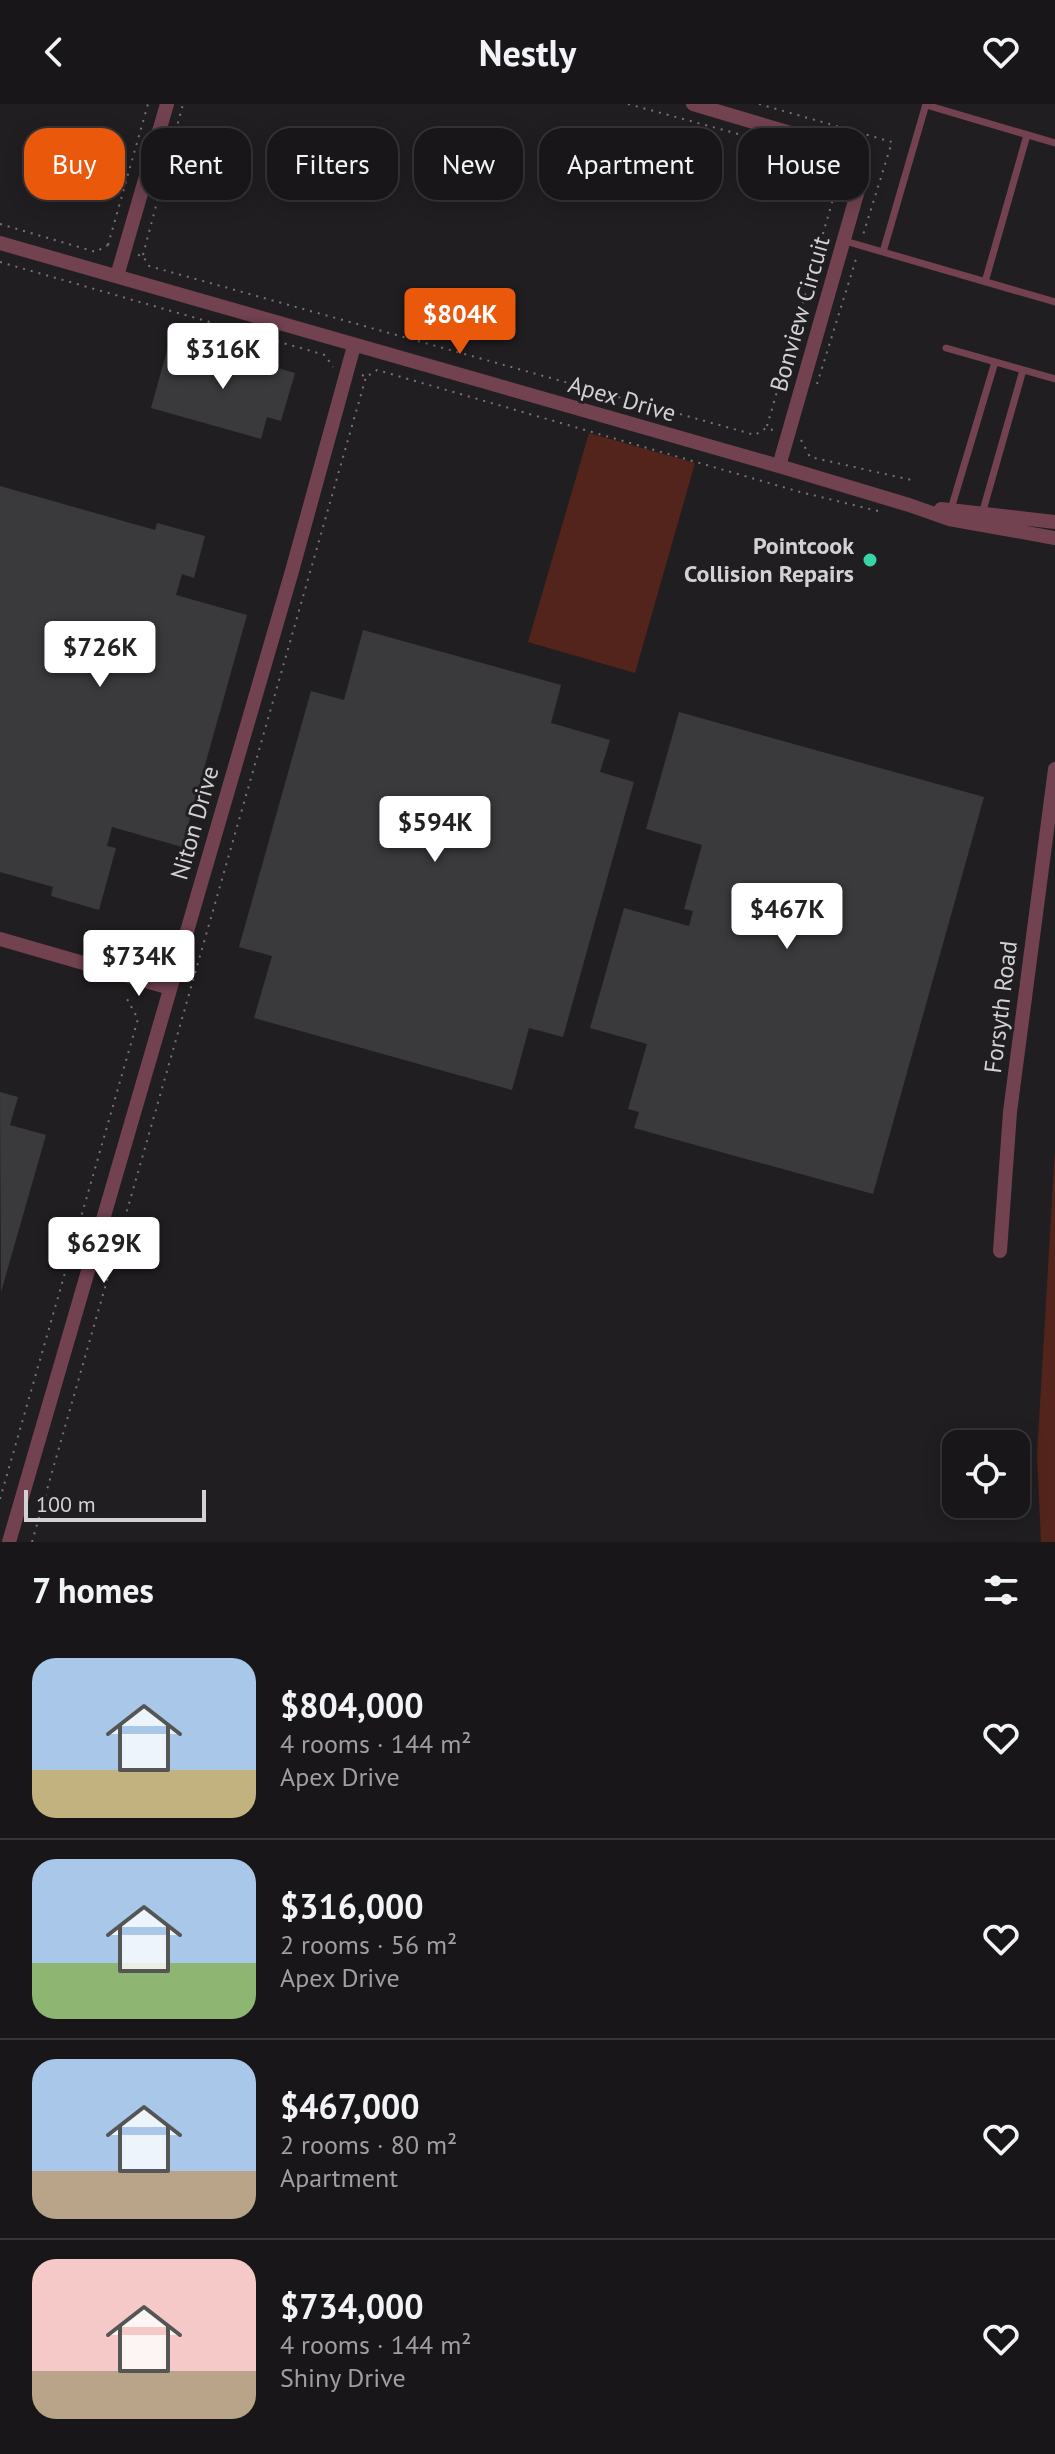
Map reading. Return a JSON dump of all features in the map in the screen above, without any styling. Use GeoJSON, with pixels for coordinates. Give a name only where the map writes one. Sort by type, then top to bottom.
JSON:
{"type":"FeatureCollection","features":[{"type":"Feature","properties":{"kind":"street"},"geometry":{"type":"LineString","coordinates":[[117,276],[167,104]]}},
{"type":"Feature","properties":{"kind":"street","name":"Bonview Circuit"},"geometry":{"type":"LineString","coordinates":[[693,104],[851,151],[859,160],[863,173],[779,466]]}},
{"type":"Feature","properties":{"kind":"street","name":"Apex Drive"},"geometry":{"type":"LineString","coordinates":[[0,243],[779,466],[949,519],[1055,538]]}},
{"type":"Feature","properties":{"kind":"street","name":"Niton Drive"},"geometry":{"type":"LineString","coordinates":[[9,1542],[354,346]]}},
{"type":"Feature","properties":{"kind":"street","name":"Apex Drive"},"geometry":{"type":"LineString","coordinates":[[909,505],[1055,522]]}},
{"type":"Feature","properties":{"kind":"street","name":"Forsyth Road"},"geometry":{"type":"LineString","coordinates":[[1000,1251],[1010,1112],[1055,769]]}},
{"type":"Feature","properties":{"kind":"street"},"geometry":{"type":"LineString","coordinates":[[0,939],[170,988]]}},
{"type":"Feature","properties":{"kind":"lane"},"geometry":{"type":"LineString","coordinates":[[883,252],[926,105],[1055,143]]}},
{"type":"Feature","properties":{"kind":"lane"},"geometry":{"type":"LineString","coordinates":[[985,282],[1027,135]]}},
{"type":"Feature","properties":{"kind":"lane"},"geometry":{"type":"LineString","coordinates":[[845,241],[1055,302]]}},
{"type":"Feature","properties":{"kind":"lane"},"geometry":{"type":"LineString","coordinates":[[946,348],[1055,379]]}},
{"type":"Feature","properties":{"kind":"lane"},"geometry":{"type":"LineString","coordinates":[[950,510],[995,362]]}},
{"type":"Feature","properties":{"kind":"lane"},"geometry":{"type":"LineString","coordinates":[[982,514],[1023,370]]}},
{"type":"Feature","properties":{"kind":"path"},"geometry":{"type":"LineString","coordinates":[[0,224],[96,252],[108,245],[148,104]]}},
{"type":"Feature","properties":{"kind":"path"},"geometry":{"type":"LineString","coordinates":[[143,256],[183,104]]}},
{"type":"Feature","properties":{"kind":"path"},"geometry":{"type":"LineString","coordinates":[[628,104],[738,134]]}},
{"type":"Feature","properties":{"kind":"path"},"geometry":{"type":"LineString","coordinates":[[108,245],[143,256],[149,266],[755,435],[766,428],[833,200]]}},
{"type":"Feature","properties":{"kind":"path"},"geometry":{"type":"LineString","coordinates":[[0,262],[325,355],[331,367],[366,377]]}},
{"type":"Feature","properties":{"kind":"path"},"geometry":{"type":"LineString","coordinates":[[32,1542],[366,377],[377,370],[800,492],[888,513]]}},
{"type":"Feature","properties":{"kind":"path"},"geometry":{"type":"LineString","coordinates":[[766,428],[801,439],[810,457],[916,481]]}},
{"type":"Feature","properties":{"kind":"path"},"geometry":{"type":"LineString","coordinates":[[0,1499],[138,1019],[126,997]]}},
{"type":"Feature","properties":{"kind":"shaded area"},"geometry":{"type":"Polygon","coordinates":[[[589,433],[695,463],[635,673],[528,642],[589,433]]]}},
{"type":"Feature","properties":{"kind":"shaded area"},"geometry":{"type":"Polygon","coordinates":[[[1055,1148],[1055,1542],[1041,1542],[1037,1456],[1055,1148]]]}},
{"type":"Feature","properties":{"kind":"building"},"geometry":{"type":"Polygon","coordinates":[[[215,344],[223,346],[221,352],[295,373],[281,421],[267,417],[261,439],[151,408],[168,347],[211,359],[215,344]]]}},
{"type":"Feature","properties":{"kind":"building"},"geometry":{"type":"Polygon","coordinates":[[[0,486],[155,530],[157,523],[205,536],[194,578],[182,574],[176,595],[247,615],[182,847],[112,827],[107,846],[116,848],[99,910],[51,896],[53,887],[0,872],[0,486]]]}},
{"type":"Feature","properties":{"kind":"building"},"geometry":{"type":"Polygon","coordinates":[[[363,630],[561,685],[551,723],[610,740],[600,772],[634,782],[563,1037],[529,1028],[512,1090],[254,1018],[272,956],[239,947],[311,691],[344,700],[363,630]]]}},
{"type":"Feature","properties":{"kind":"building"},"geometry":{"type":"Polygon","coordinates":[[[679,712],[984,797],[873,1194],[634,1128],[639,1112],[628,1109],[647,1044],[590,1028],[624,908],[689,926],[693,911],[684,909],[702,845],[646,829],[679,712]]]}},
{"type":"Feature","properties":{"kind":"building"},"geometry":{"type":"Polygon","coordinates":[[[0,1092],[18,1097],[10,1125],[46,1135],[1,1292],[0,1092]]]}},
{"type":"Feature","properties":{"kind":"place","name":"Pointcook Collision Repairs"},"geometry":{"type":"Point","coordinates":[870,560]}}]}
